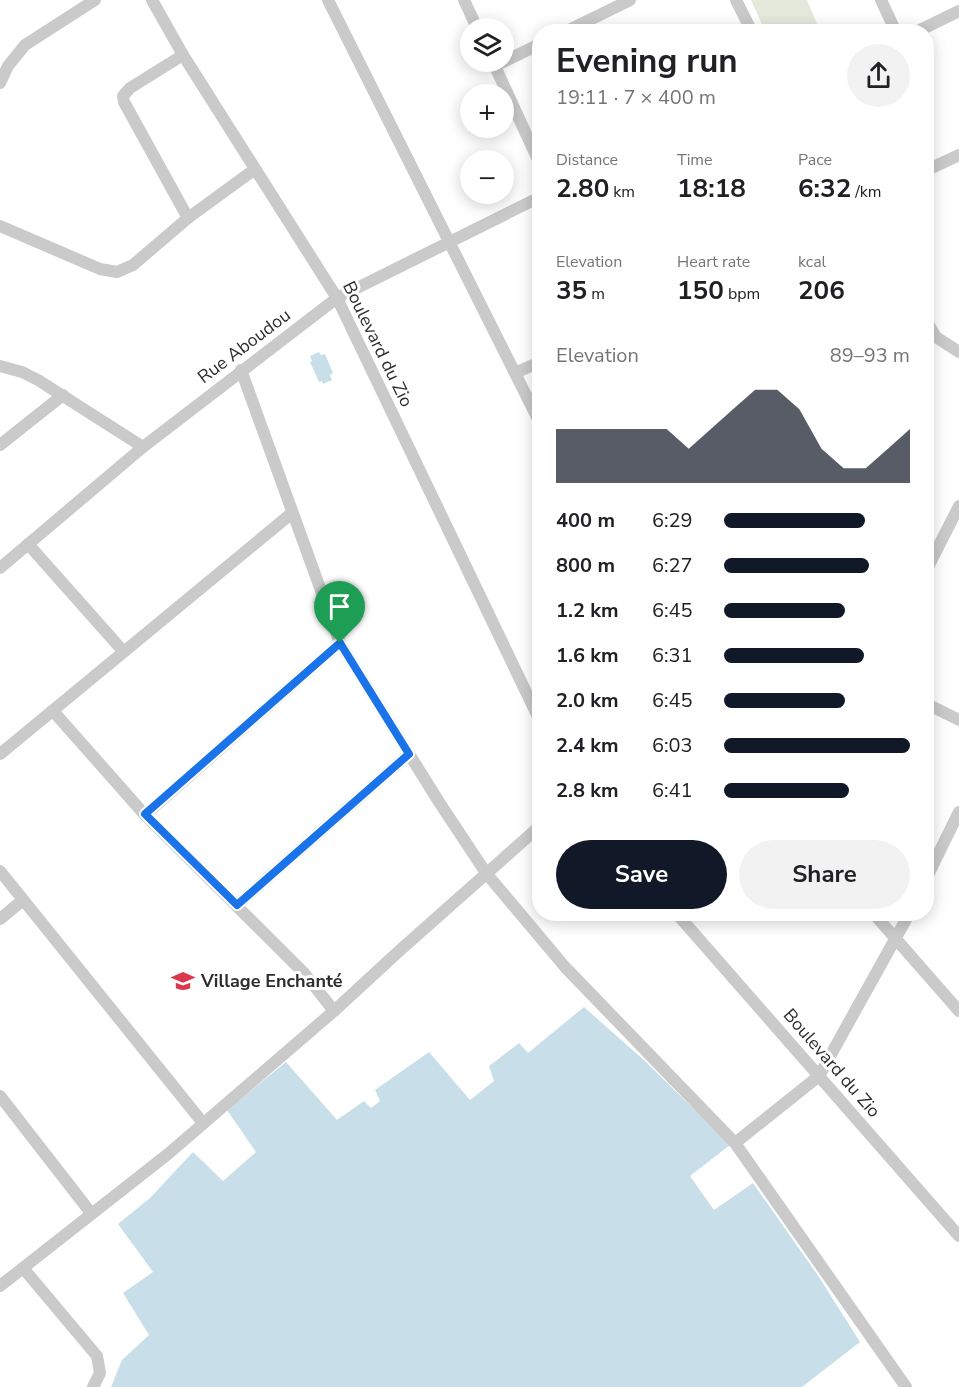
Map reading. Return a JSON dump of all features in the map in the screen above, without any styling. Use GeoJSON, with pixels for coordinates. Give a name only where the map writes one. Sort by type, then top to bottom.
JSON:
{"type":"FeatureCollection","features":[{"type":"Feature","properties":{"kind":"street"},"geometry":{"type":"LineString","coordinates":[[0,83],[8,66],[25,45],[95,0]]}},
{"type":"Feature","properties":{"kind":"street","name":"Boulevard du Zio"},"geometry":{"type":"LineString","coordinates":[[152,0],[183,55],[337,298],[532,704]]}},
{"type":"Feature","properties":{"kind":"street"},"geometry":{"type":"LineString","coordinates":[[328,0],[532,407]]}},
{"type":"Feature","properties":{"kind":"street"},"geometry":{"type":"LineString","coordinates":[[464,0],[472,18]]}},
{"type":"Feature","properties":{"kind":"street"},"geometry":{"type":"LineString","coordinates":[[581,24],[630,0]]}},
{"type":"Feature","properties":{"kind":"street"},"geometry":{"type":"LineString","coordinates":[[736,0],[748,24]]}},
{"type":"Feature","properties":{"kind":"street"},"geometry":{"type":"LineString","coordinates":[[881,0],[892,24]]}},
{"type":"Feature","properties":{"kind":"street"},"geometry":{"type":"LineString","coordinates":[[932,24],[959,11]]}},
{"type":"Feature","properties":{"kind":"street"},"geometry":{"type":"LineString","coordinates":[[514,55],[532,47]]}},
{"type":"Feature","properties":{"kind":"street"},"geometry":{"type":"LineString","coordinates":[[183,55],[130,88],[123,96],[124,102],[188,218]]}},
{"type":"Feature","properties":{"kind":"street"},"geometry":{"type":"LineString","coordinates":[[498,72],[532,147]]}},
{"type":"Feature","properties":{"kind":"street"},"geometry":{"type":"LineString","coordinates":[[934,167],[959,155]]}},
{"type":"Feature","properties":{"kind":"street"},"geometry":{"type":"LineString","coordinates":[[0,226],[100,269],[117,272],[133,265],[188,218],[255,169]]}},
{"type":"Feature","properties":{"kind":"street","name":"Rue Aboudou"},"geometry":{"type":"LineString","coordinates":[[0,568],[143,447],[337,298],[532,201]]}},
{"type":"Feature","properties":{"kind":"street"},"geometry":{"type":"LineString","coordinates":[[934,340],[959,352]]}},
{"type":"Feature","properties":{"kind":"street"},"geometry":{"type":"LineString","coordinates":[[0,366],[30,376],[63,394],[143,447]]}},
{"type":"Feature","properties":{"kind":"street"},"geometry":{"type":"LineString","coordinates":[[515,373],[532,366]]}},
{"type":"Feature","properties":{"kind":"street"},"geometry":{"type":"LineString","coordinates":[[241,370],[340,643],[486,873],[578,981],[735,1143],[906,1387]]}},
{"type":"Feature","properties":{"kind":"street"},"geometry":{"type":"LineString","coordinates":[[0,445],[63,394]]}},
{"type":"Feature","properties":{"kind":"street"},"geometry":{"type":"LineString","coordinates":[[934,544],[959,506]]}},
{"type":"Feature","properties":{"kind":"street"},"geometry":{"type":"LineString","coordinates":[[0,754],[292,513]]}},
{"type":"Feature","properties":{"kind":"street"},"geometry":{"type":"LineString","coordinates":[[28,544],[123,651]]}},
{"type":"Feature","properties":{"kind":"street"},"geometry":{"type":"LineString","coordinates":[[145,814],[340,643]]}},
{"type":"Feature","properties":{"kind":"street"},"geometry":{"type":"LineString","coordinates":[[934,708],[959,720]]}},
{"type":"Feature","properties":{"kind":"street"},"geometry":{"type":"LineString","coordinates":[[53,711],[145,814],[310,980],[334,1011]]}},
{"type":"Feature","properties":{"kind":"street"},"geometry":{"type":"LineString","coordinates":[[237,905],[409,754]]}},
{"type":"Feature","properties":{"kind":"street"},"geometry":{"type":"LineString","coordinates":[[934,863],[959,812]]}},
{"type":"Feature","properties":{"kind":"street"},"geometry":{"type":"LineString","coordinates":[[0,1286],[163,1158],[334,1011],[532,833]]}},
{"type":"Feature","properties":{"kind":"street"},"geometry":{"type":"LineString","coordinates":[[0,871],[203,1123]]}},
{"type":"Feature","properties":{"kind":"street"},"geometry":{"type":"LineString","coordinates":[[0,919],[23,900]]}},
{"type":"Feature","properties":{"kind":"street","name":"Boulevard du Zio"},"geometry":{"type":"LineString","coordinates":[[684,921],[959,1236]]}},
{"type":"Feature","properties":{"kind":"street"},"geometry":{"type":"LineString","coordinates":[[881,921],[959,1011]]}},
{"type":"Feature","properties":{"kind":"street"},"geometry":{"type":"LineString","coordinates":[[735,1143],[819,1076],[906,921]]}},
{"type":"Feature","properties":{"kind":"street"},"geometry":{"type":"LineString","coordinates":[[0,1096],[91,1213]]}},
{"type":"Feature","properties":{"kind":"street"},"geometry":{"type":"LineString","coordinates":[[22,1268],[97,1356],[100,1373],[93,1387]]}},
{"type":"Feature","properties":{"kind":"green space"},"geometry":{"type":"Polygon","coordinates":[[[751,0],[807,0],[817,24],[762,24],[751,0]]]}},
{"type":"Feature","properties":{"kind":"water"},"geometry":{"type":"Polygon","coordinates":[[[319,352],[321,355],[325,354],[333,373],[330,375],[332,380],[323,384],[322,381],[319,382],[310,362],[312,361],[310,356],[319,352]]]}},
{"type":"Feature","properties":{"kind":"water"},"geometry":{"type":"Polygon","coordinates":[[[584,1007],[646,1062],[730,1145],[690,1176],[714,1210],[753,1183],[819,1277],[860,1342],[802,1387],[111,1387],[122,1360],[149,1335],[123,1293],[153,1272],[118,1224],[150,1198],[193,1152],[223,1181],[256,1152],[227,1110],[286,1062],[337,1120],[364,1101],[371,1108],[380,1101],[375,1090],[429,1052],[470,1100],[494,1081],[489,1066],[519,1043],[528,1053],[584,1007]]]}},
{"type":"Feature","properties":{"kind":"place","name":"Village Enchanté"},"geometry":{"type":"Point","coordinates":[183,981]}},
{"type":"Feature","properties":{"kind":"route"},"geometry":{"type":"LineString","coordinates":[[340,643],[409,754],[237,905],[145,814],[340,643]]}}]}
